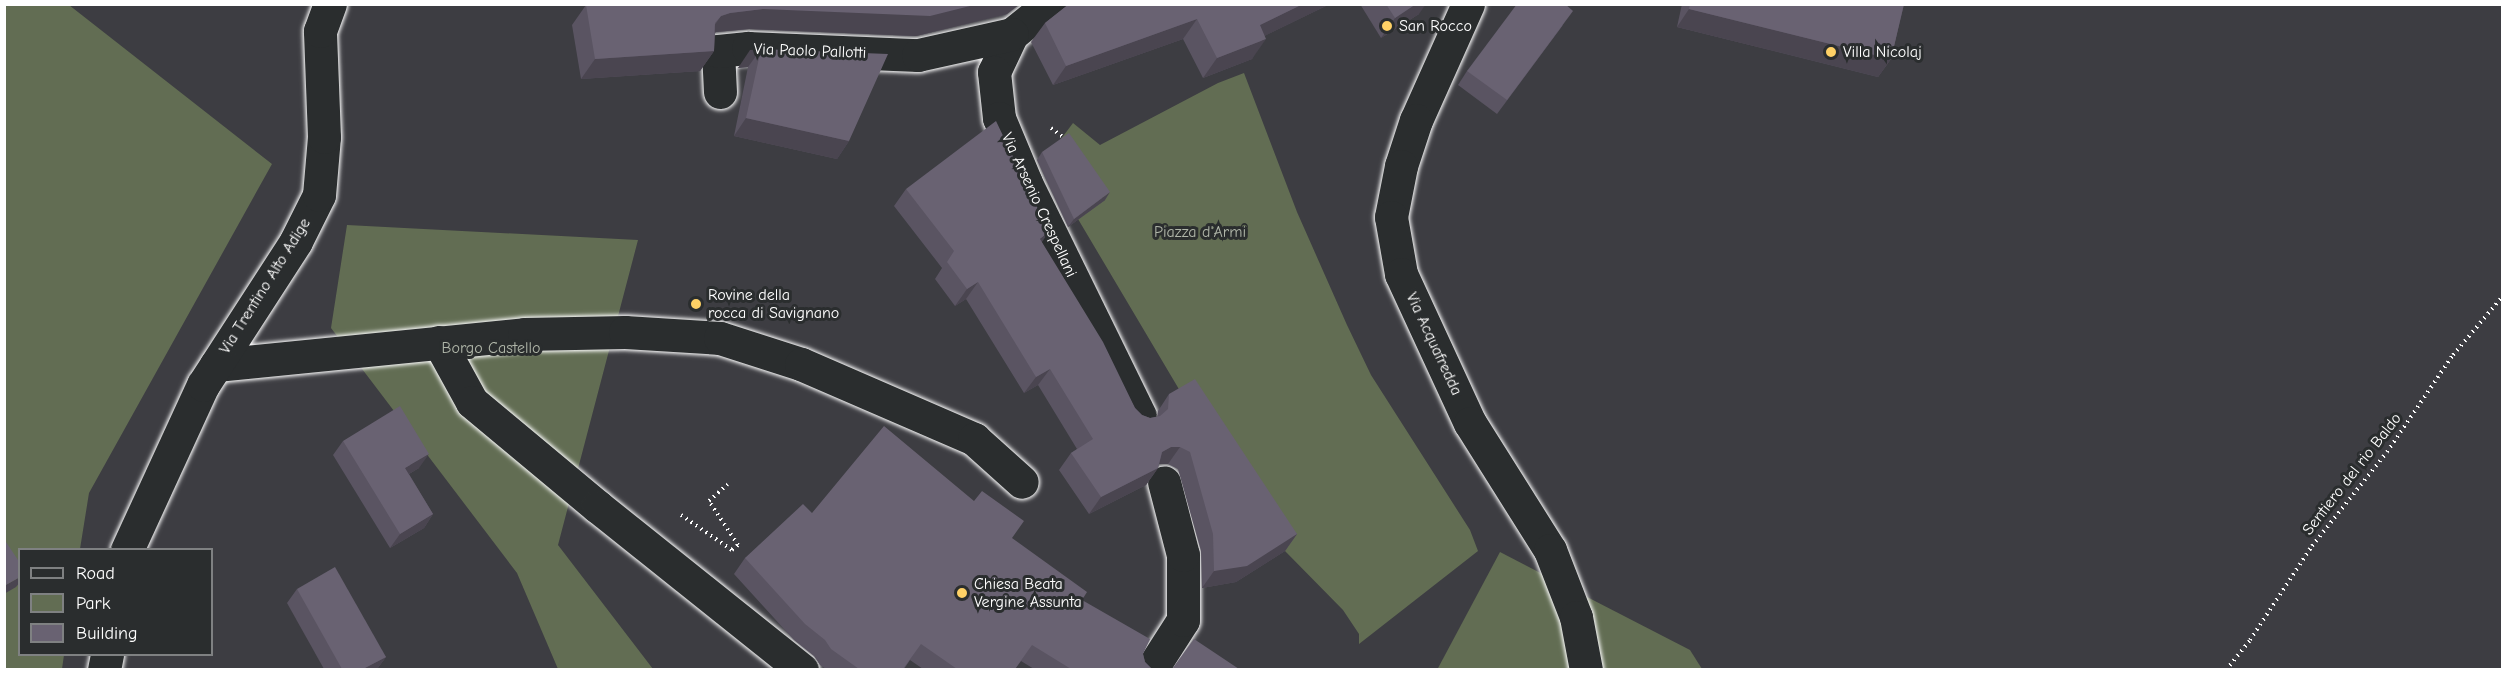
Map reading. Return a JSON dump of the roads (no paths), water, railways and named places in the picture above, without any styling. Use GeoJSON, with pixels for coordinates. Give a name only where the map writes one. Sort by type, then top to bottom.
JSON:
{"type":"FeatureCollection","features":[{"type":"Feature","properties":{"kind":"street","name":"Via Trentino Alto Adige"},"geometry":{"type":"LineString","coordinates":[[127,548],[203,385],[296,241],[319,195],[324,137],[320,32],[330,4]]}},
{"type":"Feature","properties":{"kind":"street","name":"Via Arsenio Crespellani"},"geometry":{"type":"LineString","coordinates":[[1053,4],[1043,9],[1012,34],[994,72],[999,118],[1026,183],[1140,416]]}},
{"type":"Feature","properties":{"kind":"street","name":"Via Acquafredda"},"geometry":{"type":"LineString","coordinates":[[1468,4],[1416,120],[1401,166],[1391,217],[1401,274],[1470,423],[1550,550],[1576,617],[1586,669]]}},
{"type":"Feature","properties":{"kind":"street","name":"Via Paolo Pallotti"},"geometry":{"type":"LineString","coordinates":[[720,92],[718,51],[748,48],[918,56],[1012,34]]}},
{"type":"Feature","properties":{"kind":"street"},"geometry":{"type":"LineString","coordinates":[[216,365],[524,334],[625,332],[720,338],[801,364],[974,439],[1022,482]]}},
{"type":"Feature","properties":{"kind":"street"},"geometry":{"type":"LineString","coordinates":[[439,342],[472,402],[589,500],[802,669]]}},
{"type":"Feature","properties":{"kind":"street"},"geometry":{"type":"LineString","coordinates":[[1151,669],[1183,620],[1183,555],[1164,482]]}},
{"type":"Feature","properties":{"kind":"place","name":"San Rocco"},"geometry":{"type":"Point","coordinates":[1387,26]}},
{"type":"Feature","properties":{"kind":"place","name":"Villa Nicolaj"},"geometry":{"type":"Point","coordinates":[1831,52]}},
{"type":"Feature","properties":{"kind":"place","name":"Rovine della rocca di Savignano"},"geometry":{"type":"Point","coordinates":[696,304]}},
{"type":"Feature","properties":{"kind":"place","name":"Chiesa Beata Vergine Assunta"},"geometry":{"type":"Point","coordinates":[962,593]}},
{"type":"Feature","properties":{"kind":"park label","name":"Piazza d'Armi"},"geometry":{"type":"Point","coordinates":[1200,232]}},
{"type":"Feature","properties":{"kind":"park label","name":"Borgo Castello"},"geometry":{"type":"Point","coordinates":[491,348]}}]}
